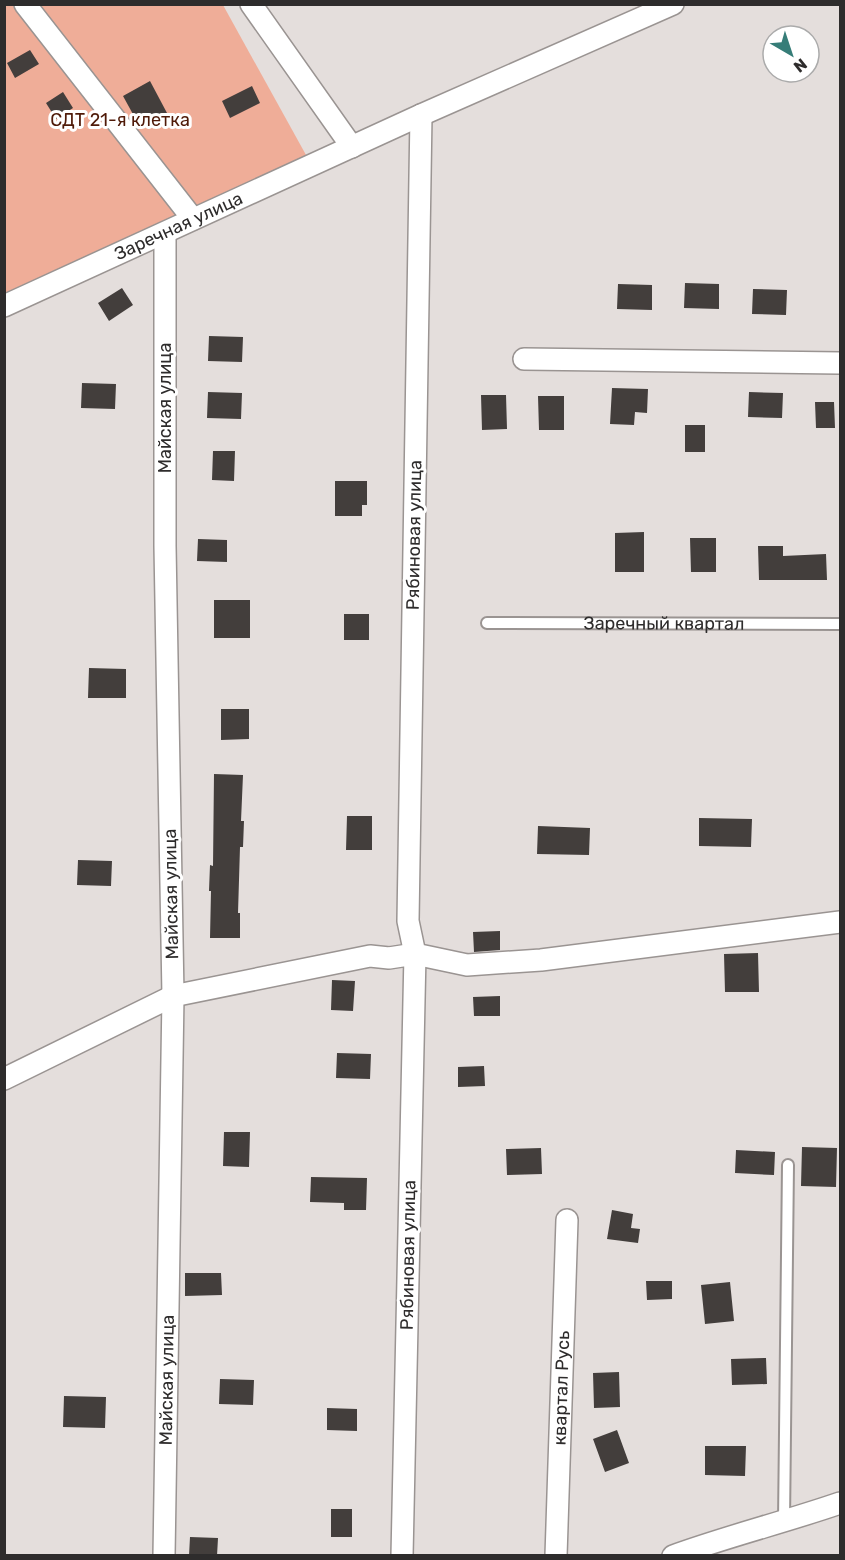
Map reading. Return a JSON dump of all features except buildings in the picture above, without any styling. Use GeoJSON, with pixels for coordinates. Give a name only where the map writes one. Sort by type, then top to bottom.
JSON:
{"type":"FeatureCollection","features":[{"type":"Feature","properties":{"kind":"street"},"geometry":{"type":"LineString","coordinates":[[25,4],[193,219]]}},
{"type":"Feature","properties":{"kind":"street"},"geometry":{"type":"LineString","coordinates":[[251,4],[352,147]]}},
{"type":"Feature","properties":{"kind":"street","name":"Заречная улица"},"geometry":{"type":"LineString","coordinates":[[4,306],[421,115],[673,4]]}},
{"type":"Feature","properties":{"kind":"street","name":"Рябиновая улица"},"geometry":{"type":"LineString","coordinates":[[402,1556],[415,954],[408,921],[421,115]]}},
{"type":"Feature","properties":{"kind":"street","name":"Майская улица"},"geometry":{"type":"LineString","coordinates":[[164,1556],[173,996],[165,546],[165,233]]}},
{"type":"Feature","properties":{"kind":"street"},"geometry":{"type":"LineString","coordinates":[[524,359],[840,363]]}},
{"type":"Feature","properties":{"kind":"street"},"geometry":{"type":"LineString","coordinates":[[4,1080],[173,996],[370,956],[389,958],[415,954],[467,965],[520,961],[840,922]]}},
{"type":"Feature","properties":{"kind":"street","name":"квартал Русь"},"geometry":{"type":"LineString","coordinates":[[556,1556],[567,1220]]}},
{"type":"Feature","properties":{"kind":"street"},"geometry":{"type":"LineString","coordinates":[[673,1556],[729,1536],[784,1522],[840,1503]]}},
{"type":"Feature","properties":{"kind":"lane","name":"Заречный квартал"},"geometry":{"type":"LineString","coordinates":[[487,623],[840,624]]}},
{"type":"Feature","properties":{"kind":"lane"},"geometry":{"type":"LineString","coordinates":[[784,1522],[788,1165]]}},
{"type":"Feature","properties":{"kind":"green space","name":"СДТ 21-я клетка"},"geometry":{"type":"Polygon","coordinates":[[[5,5],[223,5],[311,164],[5,295],[5,5]]]}}]}
